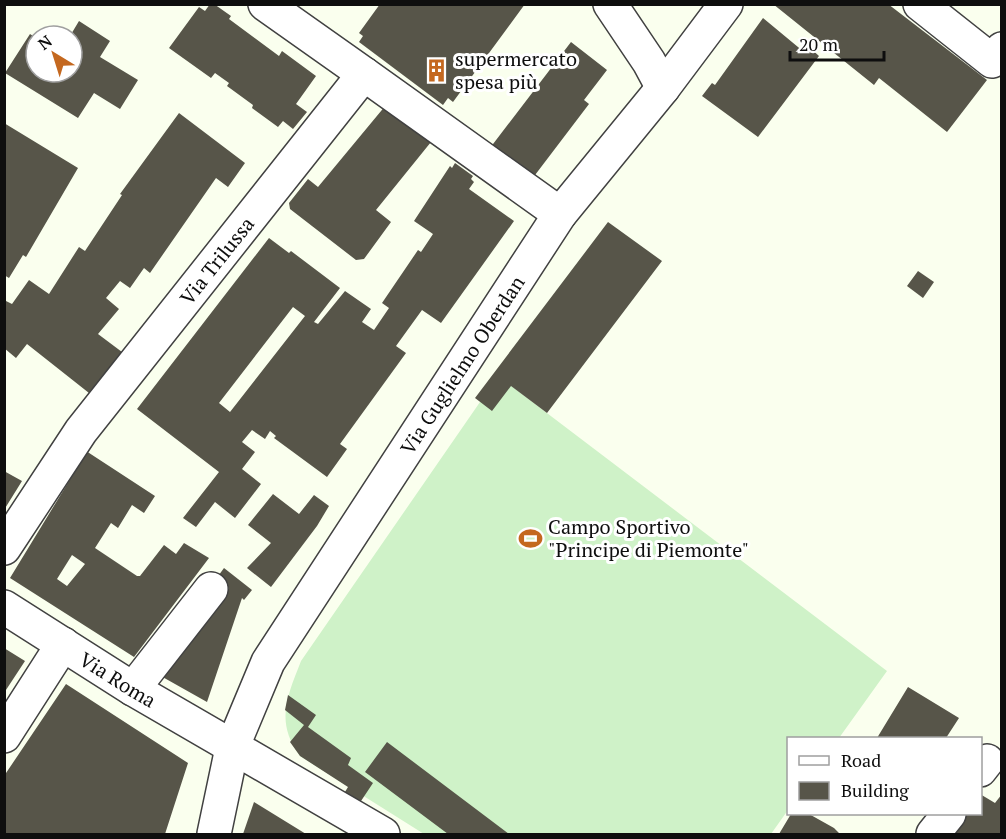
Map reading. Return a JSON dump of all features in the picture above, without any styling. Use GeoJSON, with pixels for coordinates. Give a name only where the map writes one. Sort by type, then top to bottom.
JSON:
{"type":"FeatureCollection","features":[{"type":"Feature","properties":{"kind":"street"},"geometry":{"type":"LineString","coordinates":[[265,4],[560,214]]}},
{"type":"Feature","properties":{"kind":"street"},"geometry":{"type":"LineString","coordinates":[[610,4],[649,62],[663,88]]}},
{"type":"Feature","properties":{"kind":"street","name":"Via Guglielmo Oberdan"},"geometry":{"type":"LineString","coordinates":[[213,834],[232,748],[268,662],[560,214],[663,88],[726,4]]}},
{"type":"Feature","properties":{"kind":"street"},"geometry":{"type":"LineString","coordinates":[[920,4],[992,61],[1002,49]]}},
{"type":"Feature","properties":{"kind":"street","name":"Via Trilussa"},"geometry":{"type":"LineString","coordinates":[[4,548],[81,431],[364,74]]}},
{"type":"Feature","properties":{"kind":"street"},"geometry":{"type":"LineString","coordinates":[[134,689],[211,589]]}},
{"type":"Feature","properties":{"kind":"street","name":"Via Roma"},"geometry":{"type":"LineString","coordinates":[[4,608],[232,748],[383,834]]}},
{"type":"Feature","properties":{"kind":"street"},"geometry":{"type":"LineString","coordinates":[[4,736],[63,644]]}},
{"type":"Feature","properties":{"kind":"street"},"geometry":{"type":"LineString","coordinates":[[933,834],[947,815]]}},
{"type":"Feature","properties":{"kind":"green space","name":"Campo Sportivo \"Principe di Piemonte\""},"geometry":{"type":"Polygon","coordinates":[[[498,376],[887,671],[840,737],[787,737],[787,811],[771,834],[424,834],[300,756],[288,732],[286,709],[291,686],[301,661],[498,376]]]}},
{"type":"Feature","properties":{"kind":"building"},"geometry":{"type":"Polygon","coordinates":[[[210,4],[214,4],[231,16],[229,19],[279,56],[282,51],[316,76],[296,104],[307,112],[293,129],[283,121],[278,127],[227,86],[229,83],[215,73],[211,78],[169,48],[199,7],[205,11],[210,4]]]}},
{"type":"Feature","properties":{"kind":"building","name":"supermercato spesa più"},"geometry":{"type":"Polygon","coordinates":[[[380,4],[525,4],[453,102],[448,98],[443,105],[359,42],[363,36],[359,33],[380,4]]]}},
{"type":"Feature","properties":{"kind":"building"},"geometry":{"type":"Polygon","coordinates":[[[773,4],[888,4],[987,80],[947,132],[879,78],[874,85],[773,4]]]}},
{"type":"Feature","properties":{"kind":"building"},"geometry":{"type":"Polygon","coordinates":[[[763,18],[804,52],[808,46],[819,56],[758,137],[702,96],[712,83],[715,85],[763,18]]]}},
{"type":"Feature","properties":{"kind":"building"},"geometry":{"type":"Polygon","coordinates":[[[84,24],[110,41],[100,57],[138,80],[120,109],[94,93],[78,118],[5,73],[24,43],[24,84],[84,84],[84,24]]]}},
{"type":"Feature","properties":{"kind":"building"},"geometry":{"type":"Polygon","coordinates":[[[571,42],[607,70],[584,100],[589,104],[532,179],[490,148],[571,42]]]}},
{"type":"Feature","properties":{"kind":"building"},"geometry":{"type":"Polygon","coordinates":[[[386,105],[431,142],[376,210],[391,222],[364,259],[356,260],[290,209],[289,203],[308,179],[318,187],[386,105]]]}},
{"type":"Feature","properties":{"kind":"building"},"geometry":{"type":"Polygon","coordinates":[[[179,113],[245,163],[228,187],[216,178],[150,273],[144,268],[130,288],[120,281],[106,298],[119,309],[98,334],[122,352],[89,393],[27,344],[16,358],[4,348],[4,300],[12,304],[29,280],[49,294],[79,247],[85,251],[122,195],[120,194],[179,113]]]}},
{"type":"Feature","properties":{"kind":"building"},"geometry":{"type":"Polygon","coordinates":[[[4,123],[78,168],[26,257],[23,255],[9,278],[4,275],[4,123]]]}},
{"type":"Feature","properties":{"kind":"building"},"geometry":{"type":"Polygon","coordinates":[[[455,163],[473,176],[471,179],[474,182],[469,189],[514,221],[441,323],[422,310],[396,346],[406,353],[340,444],[347,449],[327,477],[274,438],[276,436],[270,431],[265,439],[252,430],[242,442],[255,452],[242,469],[261,484],[235,518],[215,502],[196,527],[183,518],[219,472],[137,409],[269,238],[289,253],[291,251],[340,288],[314,322],[318,324],[345,291],[371,309],[362,322],[374,330],[389,308],[382,303],[418,250],[421,252],[433,234],[414,221],[450,166],[452,168],[455,163]],[[293,307],[219,403],[230,412],[305,316],[293,307]]]}},
{"type":"Feature","properties":{"kind":"building"},"geometry":{"type":"Polygon","coordinates":[[[608,222],[662,261],[547,413],[511,386],[492,411],[475,398],[608,222]]]}},
{"type":"Feature","properties":{"kind":"building"},"geometry":{"type":"Polygon","coordinates":[[[918,271],[934,282],[923,298],[907,286],[918,271]]]}},
{"type":"Feature","properties":{"kind":"building"},"geometry":{"type":"Polygon","coordinates":[[[83,449],[155,496],[144,513],[132,505],[118,528],[111,523],[95,548],[137,576],[140,576],[164,545],[176,554],[184,543],[209,558],[134,657],[10,578],[77,468],[74,462],[83,449]],[[72,555],[57,579],[67,586],[85,564],[72,555]]]}},
{"type":"Feature","properties":{"kind":"building"},"geometry":{"type":"Polygon","coordinates":[[[4,471],[22,481],[4,510],[4,471]]]}},
{"type":"Feature","properties":{"kind":"building"},"geometry":{"type":"Polygon","coordinates":[[[273,494],[299,514],[314,495],[329,506],[317,526],[271,587],[247,568],[271,543],[248,525],[273,494]]]}},
{"type":"Feature","properties":{"kind":"building"},"geometry":{"type":"Polygon","coordinates":[[[224,568],[252,590],[244,600],[242,598],[207,702],[159,675],[229,588],[216,579],[224,568]]]}},
{"type":"Feature","properties":{"kind":"building"},"geometry":{"type":"Polygon","coordinates":[[[4,648],[25,661],[4,693],[4,648]]]}},
{"type":"Feature","properties":{"kind":"building"},"geometry":{"type":"Polygon","coordinates":[[[66,684],[188,763],[165,834],[4,834],[4,776],[66,684]]]}},
{"type":"Feature","properties":{"kind":"building"},"geometry":{"type":"Polygon","coordinates":[[[908,687],[959,718],[947,737],[878,737],[908,687]]]}},
{"type":"Feature","properties":{"kind":"building"},"geometry":{"type":"Polygon","coordinates":[[[288,695],[316,715],[308,727],[351,758],[348,765],[373,783],[355,810],[340,800],[348,787],[300,756],[290,742],[304,725],[285,710],[288,695]]]}},
{"type":"Feature","properties":{"kind":"building"},"geometry":{"type":"Polygon","coordinates":[[[387,742],[509,834],[448,834],[365,772],[387,742]]]}},
{"type":"Feature","properties":{"kind":"building"},"geometry":{"type":"Polygon","coordinates":[[[1002,794],[1002,834],[944,834],[956,815],[982,815],[982,795],[995,803],[1002,794]]]}},
{"type":"Feature","properties":{"kind":"building"},"geometry":{"type":"Polygon","coordinates":[[[254,802],[306,834],[243,834],[254,802]]]}},
{"type":"Feature","properties":{"kind":"building"},"geometry":{"type":"Polygon","coordinates":[[[790,815],[811,815],[840,834],[779,834],[790,815]]]}},
{"type":"Feature","properties":{"kind":"place","name":"supermercato spesa più"},"geometry":{"type":"Point","coordinates":[437,70]}},
{"type":"Feature","properties":{"kind":"place","name":"Campo Sportivo \"Principe di Piemonte\""},"geometry":{"type":"Point","coordinates":[530,538]}}]}
